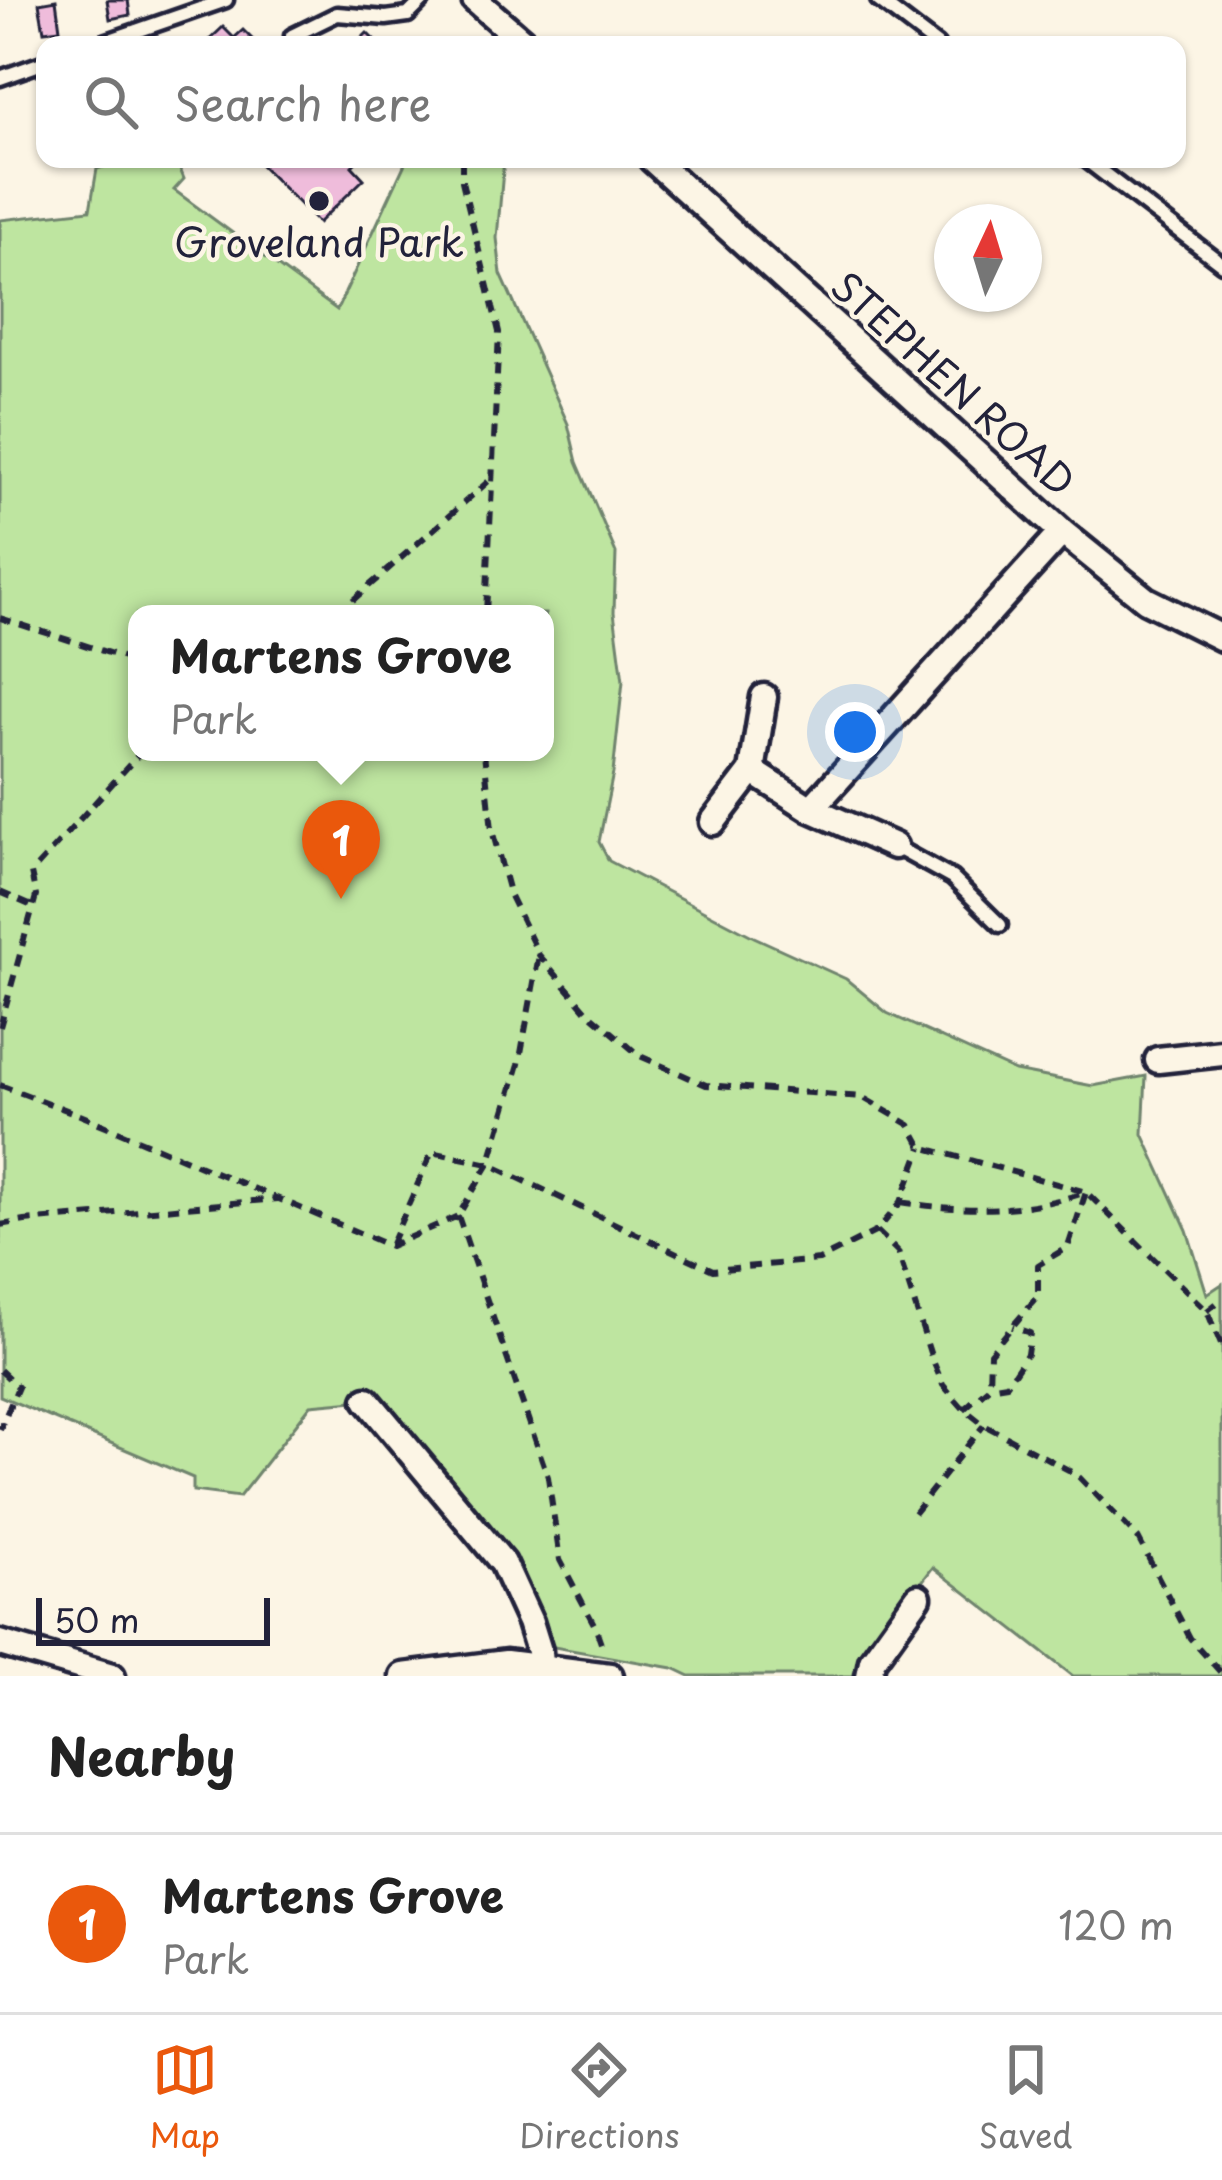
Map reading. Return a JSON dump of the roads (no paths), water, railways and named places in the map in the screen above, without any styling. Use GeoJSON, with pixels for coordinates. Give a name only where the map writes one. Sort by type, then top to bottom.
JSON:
{"type":"FeatureCollection","features":[{"type":"Feature","properties":{"kind":"street"},"geometry":{"type":"LineString","coordinates":[[475,0],[517,36]]}},
{"type":"Feature","properties":{"kind":"street","name":"STEPHEN ROAD"},"geometry":{"type":"LineString","coordinates":[[662,168],[1062,532],[1146,600],[1222,638]]}},
{"type":"Feature","properties":{"kind":"street"},"geometry":{"type":"LineString","coordinates":[[811,809],[1062,532]]}},
{"type":"Feature","properties":{"kind":"street"},"geometry":{"type":"LineString","coordinates":[[713,822],[752,771],[764,697]]}},
{"type":"Feature","properties":{"kind":"street"},"geometry":{"type":"LineString","coordinates":[[752,771],[811,809],[894,846]]}},
{"type":"Feature","properties":{"kind":"street"},"geometry":{"type":"LineString","coordinates":[[1158,1060],[1222,1053]]}},
{"type":"Feature","properties":{"kind":"street"},"geometry":{"type":"LineString","coordinates":[[367,1400],[503,1562],[530,1622],[540,1665]]}},
{"type":"Feature","properties":{"kind":"street"},"geometry":{"type":"LineString","coordinates":[[868,1676],[872,1661],[918,1597]]}},
{"type":"Feature","properties":{"kind":"street"},"geometry":{"type":"LineString","coordinates":[[0,1642],[112,1676]]}},
{"type":"Feature","properties":{"kind":"street"},"geometry":{"type":"LineString","coordinates":[[403,1676],[506,1663],[610,1676]]}},
{"type":"Feature","properties":{"kind":"lane"},"geometry":{"type":"LineString","coordinates":[[122,36],[226,0]]}},
{"type":"Feature","properties":{"kind":"lane"},"geometry":{"type":"LineString","coordinates":[[292,36],[337,14],[408,15],[423,0]]}},
{"type":"Feature","properties":{"kind":"lane"},"geometry":{"type":"LineString","coordinates":[[878,0],[925,36]]}},
{"type":"Feature","properties":{"kind":"lane"},"geometry":{"type":"LineString","coordinates":[[0,78],[36,65]]}},
{"type":"Feature","properties":{"kind":"lane"},"geometry":{"type":"LineString","coordinates":[[1097,168],[1222,264]]}},
{"type":"Feature","properties":{"kind":"lane"},"geometry":{"type":"LineString","coordinates":[[894,846],[952,878],[1000,925]]}},
{"type":"Feature","properties":{"kind":"place","name":"Groveland Park"},"geometry":{"type":"Point","coordinates":[319,201]}},
{"type":"Feature","properties":{"kind":"place","name":"Martens Grove"},"geometry":{"type":"Point","coordinates":[341,899]}}]}
